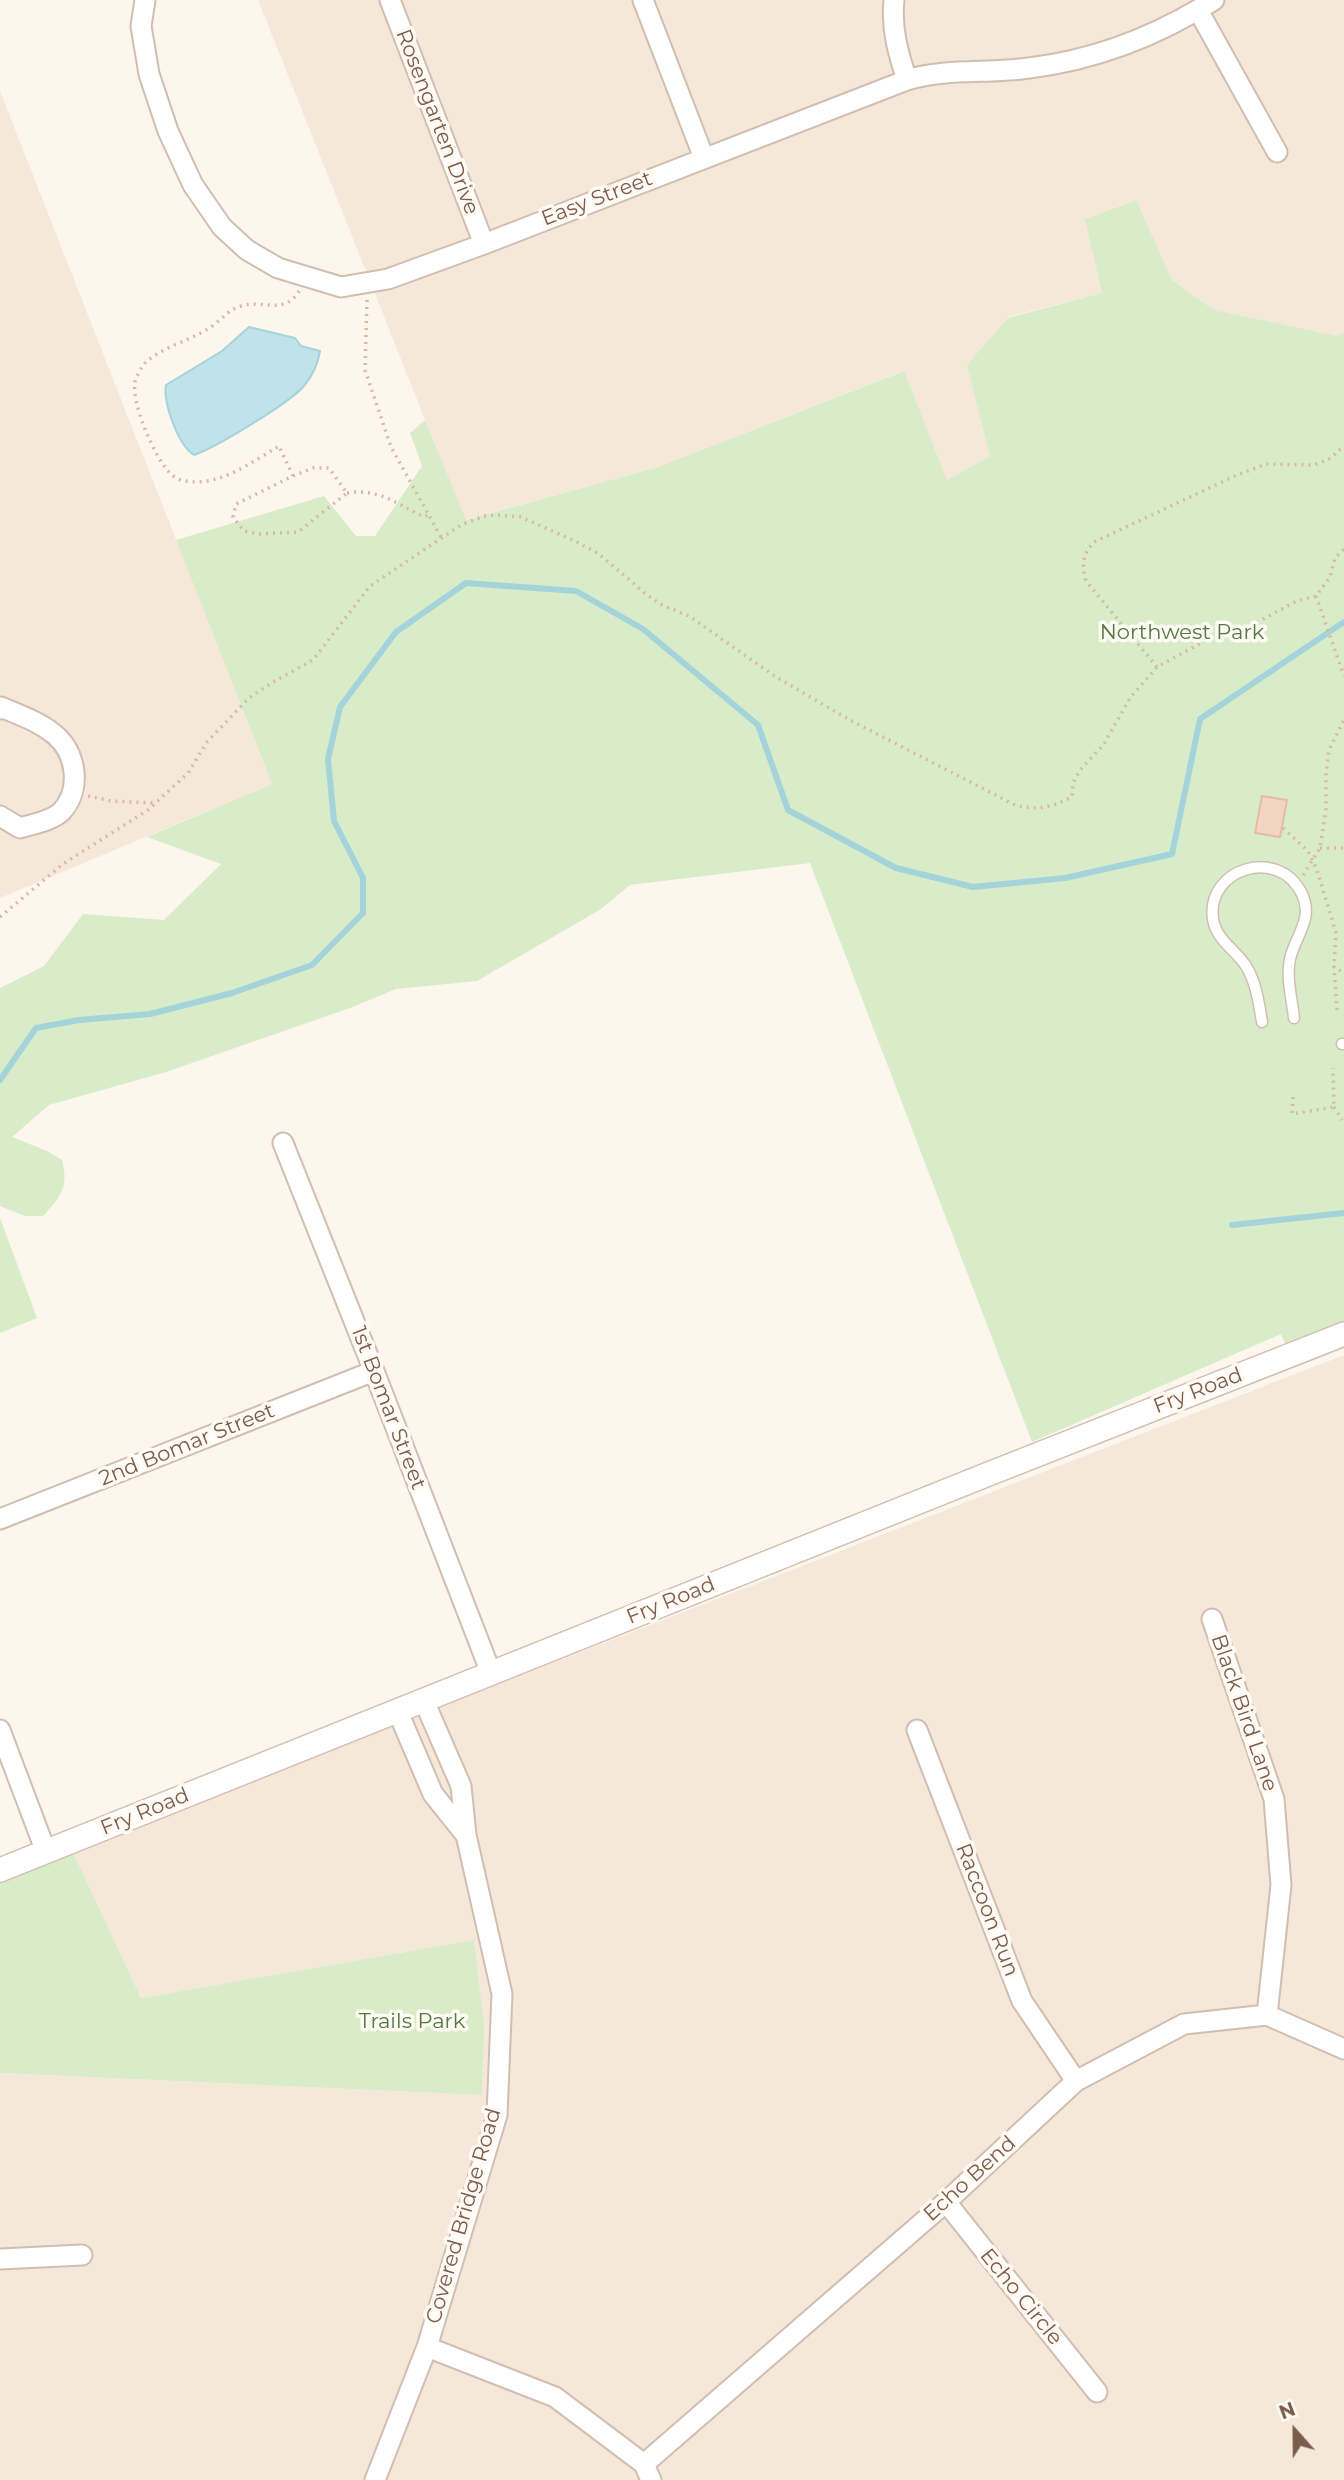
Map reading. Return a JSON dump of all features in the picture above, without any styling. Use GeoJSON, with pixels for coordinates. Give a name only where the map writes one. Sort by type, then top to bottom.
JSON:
{"type":"FeatureCollection","features":[{"type":"Feature","properties":{"kind":"street","name":"Easy Street"},"geometry":{"type":"LineString","coordinates":[[145,0],[141,26],[149,74],[168,131],[193,185],[222,227],[247,250],[278,268],[341,287],[388,279],[484,244],[907,80],[942,73],[1028,68],[1076,59],[1146,37],[1206,5]]}},
{"type":"Feature","properties":{"kind":"street","name":"Rosengarten Drive"},"geometry":{"type":"LineString","coordinates":[[390,0],[484,244]]}},
{"type":"Feature","properties":{"kind":"street"},"geometry":{"type":"LineString","coordinates":[[643,0],[704,158]]}},
{"type":"Feature","properties":{"kind":"street"},"geometry":{"type":"LineString","coordinates":[[894,0],[892,23],[895,44],[907,80]]}},
{"type":"Feature","properties":{"kind":"street"},"geometry":{"type":"LineString","coordinates":[[1206,5],[1277,152]]}},
{"type":"Feature","properties":{"kind":"street"},"geometry":{"type":"LineString","coordinates":[[0,707],[30,719],[56,735],[68,751],[75,773],[74,793],[60,813],[20,828],[0,816]]}},
{"type":"Feature","properties":{"kind":"street","name":"1st Bomar Street"},"geometry":{"type":"LineString","coordinates":[[282,1143],[491,1673]]}},
{"type":"Feature","properties":{"kind":"street","name":"Fry Road"},"geometry":{"type":"LineString","coordinates":[[0,1870],[1344,1334]]}},
{"type":"Feature","properties":{"kind":"street","name":"2nd Bomar Street"},"geometry":{"type":"LineString","coordinates":[[0,1519],[374,1371]]}},
{"type":"Feature","properties":{"kind":"street","name":"Black Bird Lane"},"geometry":{"type":"LineString","coordinates":[[1212,1619],[1274,1799],[1281,1885],[1267,2015]]}},
{"type":"Feature","properties":{"kind":"street","name":"Covered Bridge Road"},"geometry":{"type":"LineString","coordinates":[[375,2480],[426,2347],[497,2115],[502,1994],[466,1835],[460,1786],[424,1701]]}},
{"type":"Feature","properties":{"kind":"street"},"geometry":{"type":"LineString","coordinates":[[398,1712],[433,1794],[466,1835]]}},
{"type":"Feature","properties":{"kind":"street"},"geometry":{"type":"LineString","coordinates":[[0,1730],[46,1852]]}},
{"type":"Feature","properties":{"kind":"street","name":"Raccoon Run"},"geometry":{"type":"LineString","coordinates":[[917,1730],[1022,2001],[1076,2081]]}},
{"type":"Feature","properties":{"kind":"street"},"geometry":{"type":"LineString","coordinates":[[1267,2015],[1344,2049]]}},
{"type":"Feature","properties":{"kind":"street","name":"Echo Bend"},"geometry":{"type":"LineString","coordinates":[[647,2472],[1076,2081],[1184,2024],[1267,2015]]}},
{"type":"Feature","properties":{"kind":"street","name":"Echo Circle"},"geometry":{"type":"LineString","coordinates":[[946,2202],[1097,2392]]}},
{"type":"Feature","properties":{"kind":"street"},"geometry":{"type":"LineString","coordinates":[[0,2259],[82,2255]]}},
{"type":"Feature","properties":{"kind":"street"},"geometry":{"type":"LineString","coordinates":[[426,2347],[555,2397],[647,2472]]}},
{"type":"Feature","properties":{"kind":"lane"},"geometry":{"type":"LineString","coordinates":[[1262,1022],[1257,994],[1247,968],[1222,941],[1213,922],[1212,900],[1225,881],[1245,869],[1267,866],[1290,876],[1302,894],[1307,910],[1304,925],[1290,957],[1288,972],[1294,1018]]}},
{"type":"Feature","properties":{"kind":"path"},"geometry":{"type":"LineString","coordinates":[[293,476],[279,446],[214,480],[197,482],[177,479],[169,472],[143,421],[135,383],[146,363],[202,332],[237,307],[245,304],[282,305],[294,300],[306,277]]}},
{"type":"Feature","properties":{"kind":"path"},"geometry":{"type":"LineString","coordinates":[[362,285],[368,302],[365,370],[391,447],[441,537]]}},
{"type":"Feature","properties":{"kind":"path"},"geometry":{"type":"LineString","coordinates":[[1157,667],[1086,581],[1083,571],[1086,551],[1094,542],[1237,475],[1266,464],[1314,465],[1328,459],[1344,446]]}},
{"type":"Feature","properties":{"kind":"path"},"geometry":{"type":"LineString","coordinates":[[347,493],[329,468],[313,468],[241,500],[233,509],[233,517],[244,531],[259,534],[298,532],[347,493],[363,491],[381,495],[424,517],[428,514]]}},
{"type":"Feature","properties":{"kind":"path"},"geometry":{"type":"LineString","coordinates":[[0,917],[63,864],[155,803],[188,773],[207,742],[249,698],[313,660],[370,586],[472,519],[497,515],[521,517],[554,530],[599,554],[662,606],[689,616],[776,677],[850,720],[1015,805],[1026,808],[1052,807],[1072,797],[1073,783],[1080,770],[1104,744],[1130,698],[1157,667],[1210,638],[1252,625],[1297,601],[1316,596],[1330,577],[1335,558],[1344,549]]}},
{"type":"Feature","properties":{"kind":"path"},"geometry":{"type":"LineString","coordinates":[[1316,596],[1344,676]]}},
{"type":"Feature","properties":{"kind":"path"},"geometry":{"type":"LineString","coordinates":[[1296,886],[1320,848],[1326,809],[1329,750],[1344,722]]}},
{"type":"Feature","properties":{"kind":"path"},"geometry":{"type":"LineString","coordinates":[[74,793],[111,801],[155,803]]}},
{"type":"Feature","properties":{"kind":"path"},"geometry":{"type":"LineString","coordinates":[[1283,828],[1308,851],[1317,870],[1336,933],[1334,967],[1337,1010]]}},
{"type":"Feature","properties":{"kind":"path"},"geometry":{"type":"LineString","coordinates":[[1320,848],[1344,848]]}},
{"type":"Feature","properties":{"kind":"path"},"geometry":{"type":"LineString","coordinates":[[1334,967],[1344,973]]}},
{"type":"Feature","properties":{"kind":"path"},"geometry":{"type":"LineString","coordinates":[[1334,1068],[1334,1108],[1342,1120]]}},
{"type":"Feature","properties":{"kind":"path"},"geometry":{"type":"LineString","coordinates":[[1293,1097],[1292,1114],[1334,1108]]}},
{"type":"Feature","properties":{"kind":"shaded area"},"geometry":{"type":"Polygon","coordinates":[[[258,0],[1344,0],[1344,332],[1337,337],[1214,310],[1172,280],[1135,200],[1086,219],[1102,293],[1008,317],[990,456],[947,480],[903,371],[658,467],[465,520],[258,0]]]}},
{"type":"Feature","properties":{"kind":"shaded area"},"geometry":{"type":"Polygon","coordinates":[[[0,91],[272,784],[0,898],[0,91]]]}},
{"type":"Feature","properties":{"kind":"shaded area"},"geometry":{"type":"Polygon","coordinates":[[[1344,1355],[1344,2480],[0,2480],[0,2073],[482,2095],[474,1940],[141,1998],[72,1850],[1344,1355]]]}},
{"type":"Feature","properties":{"kind":"green space","name":"Northwest Park"},"geometry":{"type":"Polygon","coordinates":[[[1136,200],[1172,280],[1214,310],[1337,336],[1344,332],[1344,1334],[1290,1356],[1281,1334],[1032,1442],[810,863],[630,885],[601,909],[477,981],[396,989],[350,1008],[166,1072],[49,1105],[12,1137],[62,1160],[65,1177],[62,1191],[43,1216],[25,1216],[0,1206],[0,988],[44,966],[83,914],[164,920],[221,864],[147,837],[272,784],[176,540],[324,496],[356,536],[375,536],[422,466],[410,433],[425,420],[466,520],[658,467],[904,371],[947,480],[990,456],[967,365],[1008,318],[1102,293],[1085,219],[1136,200]]]}},
{"type":"Feature","properties":{"kind":"green space"},"geometry":{"type":"Polygon","coordinates":[[[0,1218],[37,1318],[0,1333],[0,1218]]]}},
{"type":"Feature","properties":{"kind":"green space","name":"Trails Park"},"geometry":{"type":"Polygon","coordinates":[[[72,1850],[141,1998],[474,1940],[484,2025],[482,2095],[0,2073],[0,1879],[72,1850]]]}},
{"type":"Feature","properties":{"kind":"water"},"geometry":{"type":"Polygon","coordinates":[[[249,327],[295,338],[301,346],[320,351],[315,369],[304,386],[284,403],[235,434],[194,455],[182,442],[173,423],[166,385],[222,351],[249,327]]]}},
{"type":"Feature","properties":{"kind":"building"},"geometry":{"type":"Polygon","coordinates":[[[1262,796],[1287,800],[1280,837],[1255,833],[1262,796]]]}},
{"type":"Feature","properties":{"kind":"waterway"},"geometry":{"type":"LineString","coordinates":[[0,1080],[36,1028],[79,1020],[150,1014],[232,993],[312,965],[363,913],[363,878],[334,821],[328,759],[340,707],[396,632],[466,583],[576,591],[643,629],[758,725],[788,810],[896,868],[973,887],[1065,878],[1172,854],[1200,719],[1344,622]]}},
{"type":"Feature","properties":{"kind":"waterway"},"geometry":{"type":"LineString","coordinates":[[1232,1225],[1344,1213]]}}]}
